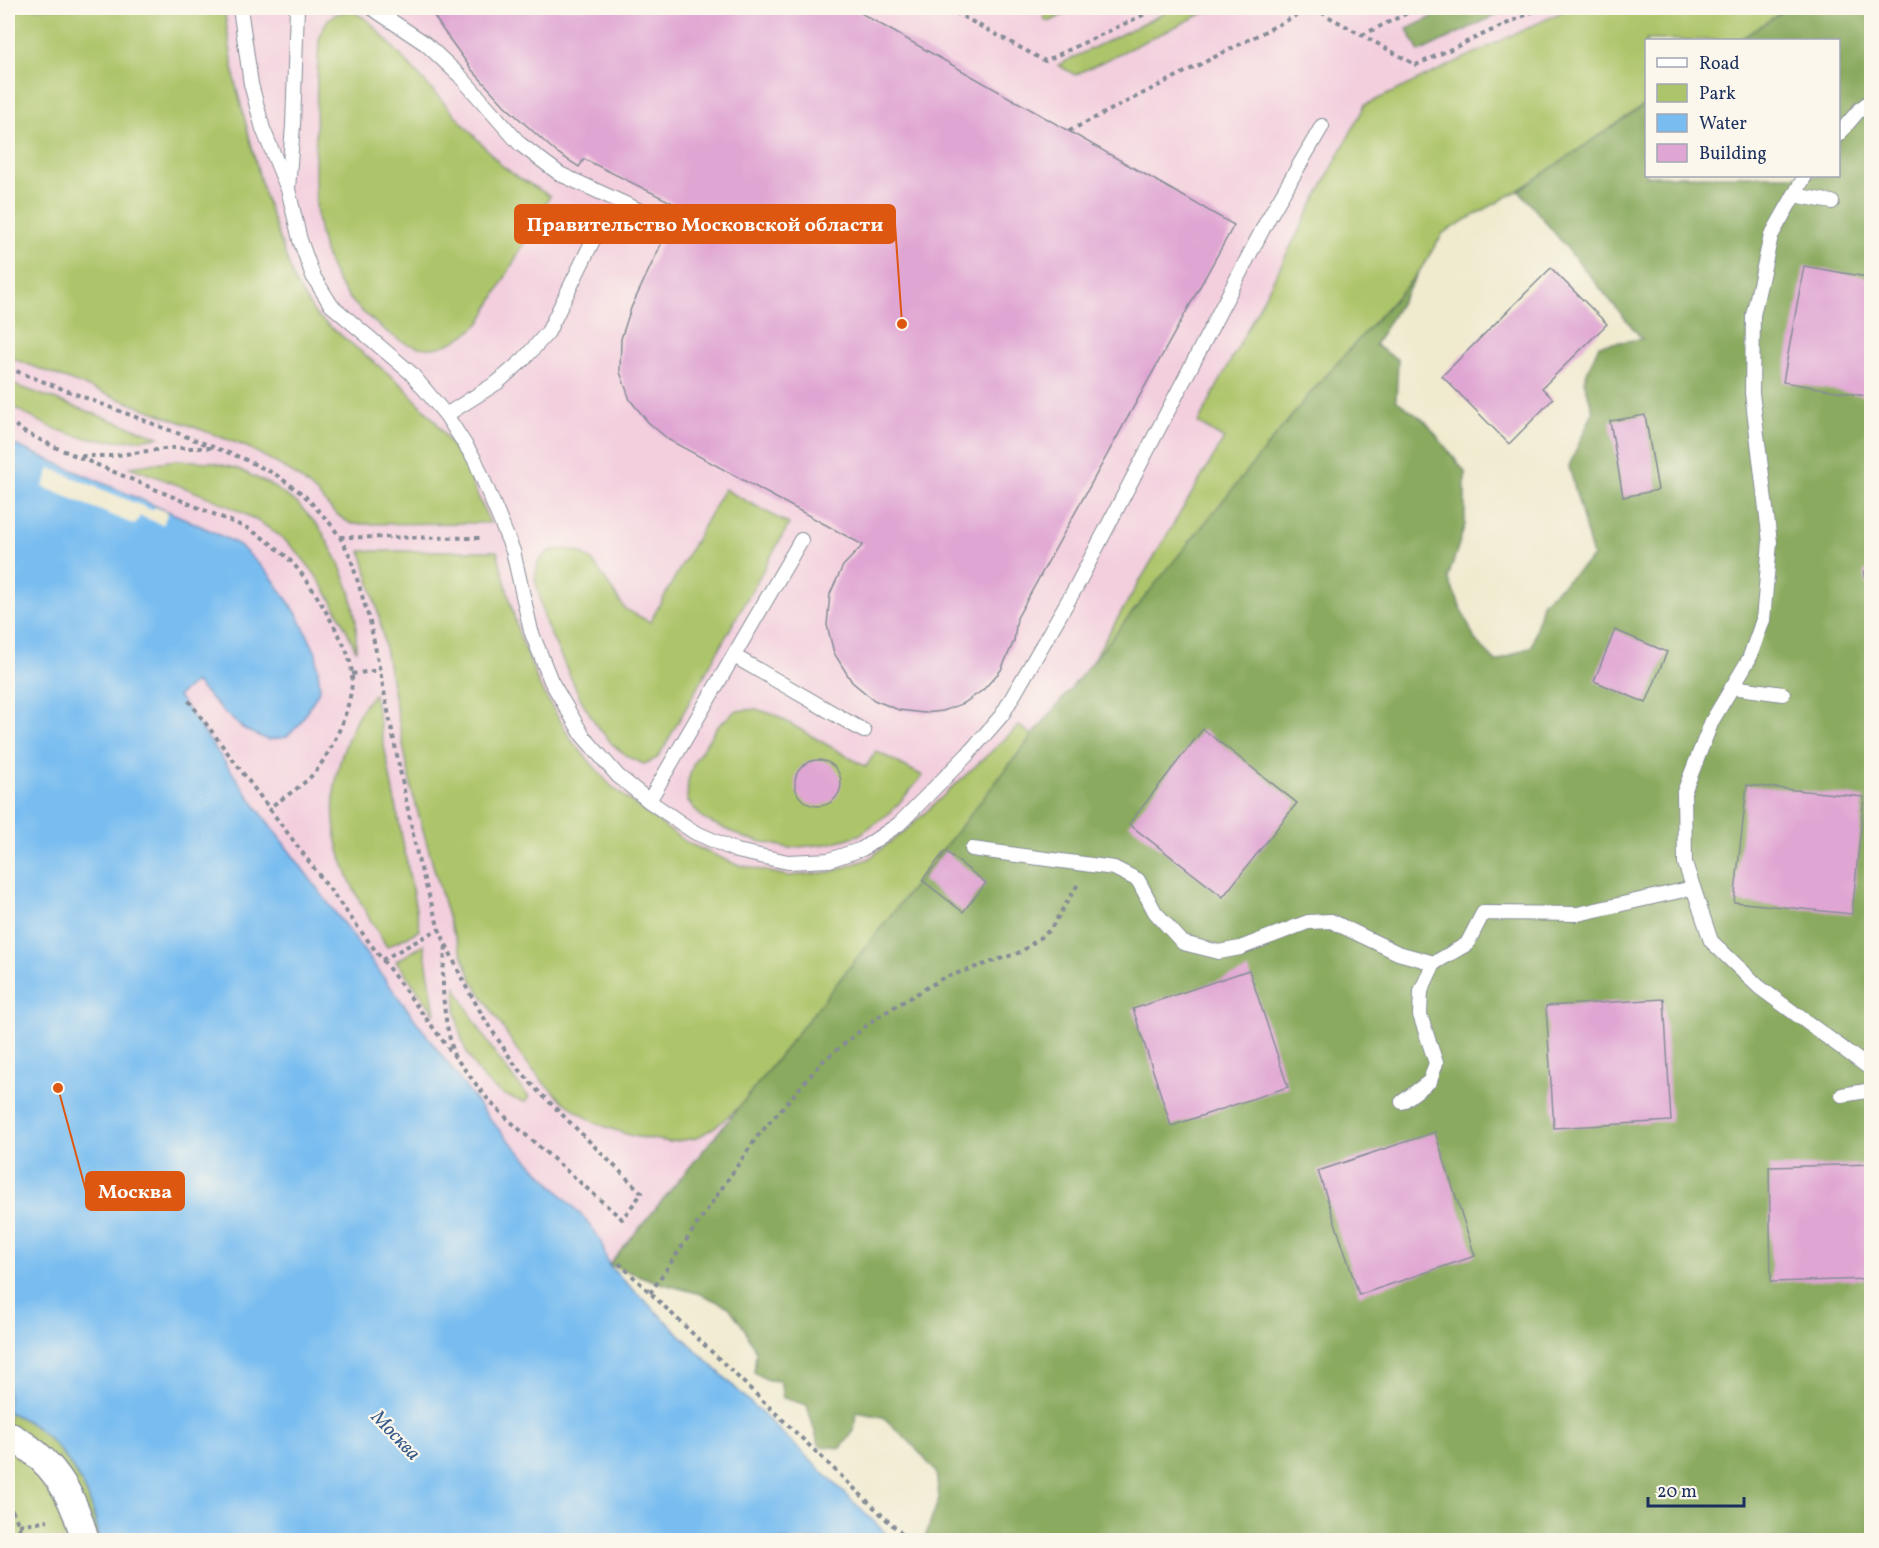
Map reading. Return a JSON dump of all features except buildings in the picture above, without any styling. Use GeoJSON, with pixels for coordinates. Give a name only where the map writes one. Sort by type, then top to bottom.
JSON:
{"type":"FeatureCollection","features":[{"type":"Feature","properties":{"kind":"street"},"geometry":{"type":"LineString","coordinates":[[8,1435],[46,1462],[65,1486],[78,1514],[85,1540]]}},
{"type":"Feature","properties":{"kind":"lane"},"geometry":{"type":"LineString","coordinates":[[240,8],[251,84],[263,129],[288,189],[300,240],[313,276],[331,304],[411,373],[446,415],[476,460],[508,538],[531,631],[551,681],[583,736],[618,776],[694,832],[737,851],[788,862],[829,860],[862,849],[898,824],[1002,716],[1076,587],[1268,219],[1322,126]]}},
{"type":"Feature","properties":{"kind":"lane"},"geometry":{"type":"LineString","coordinates":[[288,189],[293,125],[297,8]]}},
{"type":"Feature","properties":{"kind":"lane"},"geometry":{"type":"LineString","coordinates":[[372,8],[426,44],[460,76],[520,144],[560,174],[667,223]]}},
{"type":"Feature","properties":{"kind":"lane"},"geometry":{"type":"LineString","coordinates":[[1840,134],[1860,109],[1872,100]]}},
{"type":"Feature","properties":{"kind":"lane"},"geometry":{"type":"LineString","coordinates":[[1804,177],[1771,236],[1753,315],[1752,393],[1770,542],[1763,620],[1749,659],[1712,721],[1684,792],[1685,863],[1711,941],[1759,987],[1872,1070]]}},
{"type":"Feature","properties":{"kind":"lane"},"geometry":{"type":"LineString","coordinates":[[1794,195],[1832,202]]}},
{"type":"Feature","properties":{"kind":"lane"},"geometry":{"type":"LineString","coordinates":[[446,415],[498,382],[524,359],[548,332],[598,230]]}},
{"type":"Feature","properties":{"kind":"lane"},"geometry":{"type":"LineString","coordinates":[[649,801],[801,540]]}},
{"type":"Feature","properties":{"kind":"lane"},"geometry":{"type":"LineString","coordinates":[[734,656],[864,731]]}},
{"type":"Feature","properties":{"kind":"lane"},"geometry":{"type":"LineString","coordinates":[[1732,687],[1783,694]]}},
{"type":"Feature","properties":{"kind":"lane"},"geometry":{"type":"LineString","coordinates":[[972,849],[1114,868],[1138,880],[1155,912],[1183,944],[1219,952],[1240,948],[1308,922],[1331,921],[1398,953],[1434,963]]}},
{"type":"Feature","properties":{"kind":"lane"},"geometry":{"type":"LineString","coordinates":[[1402,1102],[1430,1081],[1436,1063],[1420,1015],[1421,991],[1434,963],[1467,944],[1483,914],[1578,914],[1693,888]]}},
{"type":"Feature","properties":{"kind":"lane"},"geometry":{"type":"LineString","coordinates":[[1842,1095],[1872,1090]]}},
{"type":"Feature","properties":{"kind":"path"},"geometry":{"type":"LineString","coordinates":[[947,8],[1045,62],[1158,8]]}},
{"type":"Feature","properties":{"kind":"path"},"geometry":{"type":"LineString","coordinates":[[1069,131],[1312,8],[1416,65],[1533,9],[1541,8]]}},
{"type":"Feature","properties":{"kind":"path"},"geometry":{"type":"LineString","coordinates":[[1361,35],[1418,8]]}},
{"type":"Feature","properties":{"kind":"path"},"geometry":{"type":"LineString","coordinates":[[8,368],[242,458],[275,474],[304,495],[340,537],[350,556],[370,622],[418,859],[439,929],[464,983],[513,1062],[537,1090],[642,1193],[621,1219],[490,1102],[186,697]]}},
{"type":"Feature","properties":{"kind":"path"},"geometry":{"type":"LineString","coordinates":[[8,420],[24,432],[77,456],[247,528],[286,554],[315,594],[348,654],[352,674],[352,692],[347,710],[322,763],[308,780],[269,808]]}},
{"type":"Feature","properties":{"kind":"path"},"geometry":{"type":"LineString","coordinates":[[77,456],[110,456],[171,448],[216,448]]}},
{"type":"Feature","properties":{"kind":"path"},"geometry":{"type":"LineString","coordinates":[[340,537],[508,538]]}},
{"type":"Feature","properties":{"kind":"path"},"geometry":{"type":"LineString","coordinates":[[352,674],[379,670]]}},
{"type":"Feature","properties":{"kind":"path"},"geometry":{"type":"LineString","coordinates":[[650,1293],[757,1137],[823,1061],[876,1018],[943,978],[1021,952],[1050,930],[1090,864]]}},
{"type":"Feature","properties":{"kind":"path"},"geometry":{"type":"LineString","coordinates":[[382,960],[439,929]]}},
{"type":"Feature","properties":{"kind":"path"},"geometry":{"type":"LineString","coordinates":[[446,945],[443,1004],[454,1057]]}},
{"type":"Feature","properties":{"kind":"path"},"geometry":{"type":"LineString","coordinates":[[619,1263],[908,1540]]}},
{"type":"Feature","properties":{"kind":"path"},"geometry":{"type":"LineString","coordinates":[[8,1502],[19,1525],[21,1540]]}},
{"type":"Feature","properties":{"kind":"shaded area"},"geometry":{"type":"Polygon","coordinates":[[[8,8],[1748,8],[1645,39],[1447,198],[1398,283],[1084,675],[1033,735],[740,1106],[609,1265],[600,1239],[585,1219],[481,1108],[261,813],[178,696],[195,681],[225,713],[245,729],[268,740],[270,575],[238,544],[8,442],[8,8]]]}},
{"type":"Feature","properties":{"kind":"green space"},"geometry":{"type":"Polygon","coordinates":[[[8,8],[224,8],[236,86],[263,190],[295,283],[316,315],[401,384],[436,422],[463,463],[490,523],[352,524],[334,512],[316,492],[295,475],[247,447],[8,357],[8,8]]]}},
{"type":"Feature","properties":{"kind":"green space"},"geometry":{"type":"Polygon","coordinates":[[[1049,8],[1077,8],[1049,22],[1043,18],[1049,8]]]}},
{"type":"Feature","properties":{"kind":"green space"},"geometry":{"type":"Polygon","coordinates":[[[1175,8],[1214,8],[1075,75],[1058,65],[1175,8]]]}},
{"type":"Feature","properties":{"kind":"green space"},"geometry":{"type":"Polygon","coordinates":[[[1451,8],[1511,8],[1419,52],[1407,29],[1451,8]]]}},
{"type":"Feature","properties":{"kind":"green space"},"geometry":{"type":"Polygon","coordinates":[[[1570,8],[1788,8],[1741,39],[1645,39],[1645,105],[1519,190],[1443,233],[1419,272],[1307,397],[1084,675],[1224,439],[1198,423],[1365,105],[1570,8]]]}},
{"type":"Feature","properties":{"kind":"green space"},"geometry":{"type":"Polygon","coordinates":[[[1788,8],[1871,8],[1871,1540],[928,1540],[925,1538],[939,1498],[936,1472],[911,1443],[883,1417],[856,1412],[854,1431],[841,1448],[819,1446],[807,1405],[783,1398],[780,1381],[768,1380],[754,1373],[756,1352],[744,1328],[729,1307],[701,1294],[660,1283],[609,1265],[740,1106],[1033,735],[1307,397],[1419,272],[1375,345],[1398,360],[1396,400],[1426,422],[1465,472],[1465,525],[1448,578],[1475,640],[1496,662],[1532,646],[1542,603],[1593,557],[1569,466],[1593,412],[1584,380],[1599,345],[1642,339],[1519,190],[1645,105],[1645,177],[1840,177],[1840,39],[1741,39],[1788,8]]]}},
{"type":"Feature","properties":{"kind":"green space"},"geometry":{"type":"Polygon","coordinates":[[[352,11],[368,20],[500,164],[550,196],[480,323],[459,339],[437,347],[414,346],[402,342],[384,330],[361,311],[346,294],[326,257],[315,195],[319,40],[326,22],[333,15],[352,11]]]}},
{"type":"Feature","properties":{"kind":"green space"},"geometry":{"type":"Polygon","coordinates":[[[8,381],[159,437],[117,441],[98,440],[62,431],[26,415],[8,403],[8,381]]]}},
{"type":"Feature","properties":{"kind":"green space"},"geometry":{"type":"Polygon","coordinates":[[[176,460],[211,462],[238,469],[269,484],[297,503],[320,528],[338,561],[350,591],[356,621],[356,651],[322,584],[304,560],[279,535],[240,511],[130,467],[176,460]]]}},
{"type":"Feature","properties":{"kind":"green space"},"geometry":{"type":"Polygon","coordinates":[[[724,489],[789,524],[663,749],[656,759],[644,764],[630,758],[613,745],[597,726],[581,700],[545,622],[535,578],[538,562],[549,551],[563,549],[579,552],[592,560],[625,609],[650,622],[724,489]]]}},
{"type":"Feature","properties":{"kind":"green space"},"geometry":{"type":"Polygon","coordinates":[[[361,551],[497,551],[518,631],[540,687],[573,742],[610,785],[644,812],[688,843],[735,864],[788,876],[831,872],[868,859],[905,831],[1019,726],[1033,735],[740,1106],[718,1125],[697,1138],[670,1142],[632,1136],[595,1123],[565,1103],[544,1083],[521,1056],[472,980],[450,924],[412,792],[379,616],[361,551]]]}},
{"type":"Feature","properties":{"kind":"green space"},"geometry":{"type":"Polygon","coordinates":[[[374,694],[420,930],[387,947],[348,875],[339,851],[334,827],[333,801],[345,746],[360,712],[374,694]]]}},
{"type":"Feature","properties":{"kind":"green space"},"geometry":{"type":"Polygon","coordinates":[[[756,709],[775,715],[866,767],[876,751],[923,776],[891,812],[859,835],[828,844],[789,848],[745,838],[703,819],[687,800],[688,781],[694,762],[716,728],[735,711],[756,709]]]}},
{"type":"Feature","properties":{"kind":"green space"},"geometry":{"type":"Polygon","coordinates":[[[424,945],[435,1014],[396,961],[424,945]]]}},
{"type":"Feature","properties":{"kind":"green space"},"geometry":{"type":"Polygon","coordinates":[[[456,987],[489,1045],[529,1097],[526,1102],[508,1096],[493,1087],[470,1059],[458,1024],[456,987]]]}},
{"type":"Feature","properties":{"kind":"green space"},"geometry":{"type":"Polygon","coordinates":[[[8,1412],[42,1432],[70,1464],[89,1501],[98,1540],[8,1540],[8,1412]]]}},
{"type":"Feature","properties":{"kind":"water"},"geometry":{"type":"Polygon","coordinates":[[[8,442],[238,544],[270,575],[297,614],[316,653],[320,689],[299,725],[286,737],[268,740],[245,730],[195,682],[178,696],[261,813],[481,1108],[585,1219],[600,1239],[609,1266],[893,1540],[98,1540],[89,1501],[70,1464],[42,1432],[8,1412],[8,442]]]}},
{"type":"Feature","properties":{"kind":"pier"},"geometry":{"type":"Polygon","coordinates":[[[50,468],[152,510],[155,507],[168,512],[163,525],[140,516],[135,525],[43,487],[50,468]]]}},
{"type":"Feature","properties":{"kind":"place","name":"Правительство Московской области"},"geometry":{"type":"Point","coordinates":[902,324]}},
{"type":"Feature","properties":{"kind":"place","name":"Москва"},"geometry":{"type":"Point","coordinates":[58,1088]}}]}
